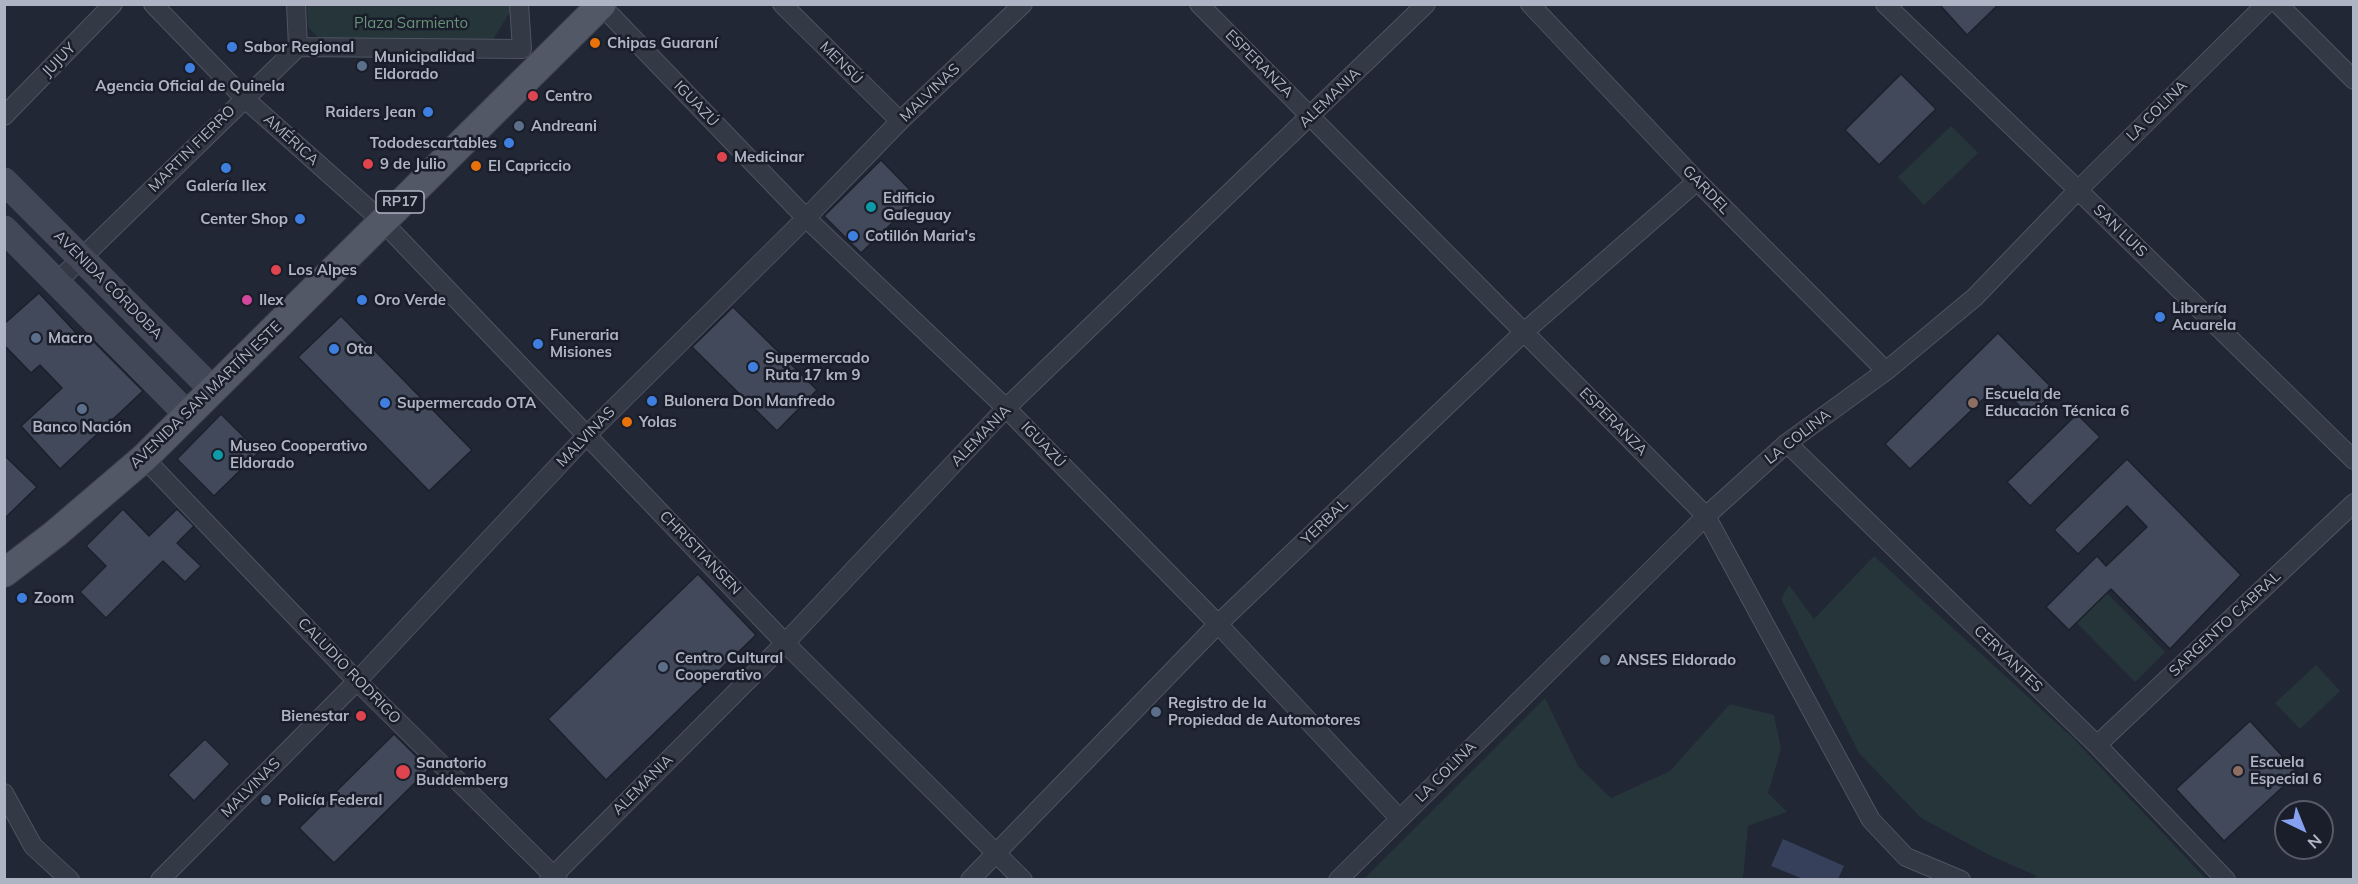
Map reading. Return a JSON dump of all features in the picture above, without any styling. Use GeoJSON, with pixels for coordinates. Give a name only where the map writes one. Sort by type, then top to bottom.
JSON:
{"type":"FeatureCollection","features":[{"type":"Feature","properties":{"kind":"main road","name":"AVENIDA SAN MARTÍN ESTE"},"geometry":{"type":"LineString","coordinates":[[4,573],[55,534],[144,458],[382,221],[531,57],[601,5]]}},
{"type":"Feature","properties":{"kind":"main road","name":"AVENIDA CÓRDOBA"},"geometry":{"type":"LineString","coordinates":[[4,181],[212,389]]}},
{"type":"Feature","properties":{"kind":"main road"},"geometry":{"type":"LineString","coordinates":[[4,229],[187,414]]}},
{"type":"Feature","properties":{"kind":"street","name":"JUJUY"},"geometry":{"type":"LineString","coordinates":[[4,116],[113,4]]}},
{"type":"Feature","properties":{"kind":"street","name":"AMÉRICA"},"geometry":{"type":"LineString","coordinates":[[153,4],[244,98],[382,221]]}},
{"type":"Feature","properties":{"kind":"street"},"geometry":{"type":"LineString","coordinates":[[296,4],[298,47],[531,57],[519,4]]}},
{"type":"Feature","properties":{"kind":"street","name":"MENSÚ"},"geometry":{"type":"LineString","coordinates":[[782,4],[900,121]]}},
{"type":"Feature","properties":{"kind":"street","name":"MALVINAS"},"geometry":{"type":"LineString","coordinates":[[160,879],[357,681],[586,435],[806,218],[900,121],[1023,4]]}},
{"type":"Feature","properties":{"kind":"street","name":"ESPERANZA"},"geometry":{"type":"LineString","coordinates":[[1199,4],[1706,516],[1871,820],[1906,857],[1961,879]]}},
{"type":"Feature","properties":{"kind":"street","name":"ALEMANIA"},"geometry":{"type":"LineString","coordinates":[[553,878],[785,643],[1006,408],[1426,4]]}},
{"type":"Feature","properties":{"kind":"street","name":"GARDEL"},"geometry":{"type":"LineString","coordinates":[[1530,4],[1697,181],[1886,371]]}},
{"type":"Feature","properties":{"kind":"street","name":"SAN LUIS"},"geometry":{"type":"LineString","coordinates":[[1885,4],[2354,460]]}},
{"type":"Feature","properties":{"kind":"street","name":"LA COLINA"},"geometry":{"type":"LineString","coordinates":[[1338,879],[1706,516],[1787,443],[1886,371],[1975,297],[2078,190],[2266,4]]}},
{"type":"Feature","properties":{"kind":"street"},"geometry":{"type":"LineString","coordinates":[[2278,4],[2354,80]]}},
{"type":"Feature","properties":{"kind":"street","name":"IGUAZÚ"},"geometry":{"type":"LineString","coordinates":[[601,5],[806,218],[1006,408],[1218,624],[1399,818]]}},
{"type":"Feature","properties":{"kind":"street","name":"MARTIN FIERRO"},"geometry":{"type":"LineString","coordinates":[[57,282],[298,47]]}},
{"type":"Feature","properties":{"kind":"street","name":"YERBAL"},"geometry":{"type":"LineString","coordinates":[[970,879],[1218,624],[1524,333],[1697,181]]}},
{"type":"Feature","properties":{"kind":"street","name":"CHRISTIANSEN"},"geometry":{"type":"LineString","coordinates":[[382,221],[785,643],[1023,879]]}},
{"type":"Feature","properties":{"kind":"street","name":"CERVANTES"},"geometry":{"type":"LineString","coordinates":[[1787,443],[2097,745],[2226,879]]}},
{"type":"Feature","properties":{"kind":"street","name":"CALUDIO RODRIGO"},"geometry":{"type":"LineString","coordinates":[[144,458],[357,681],[553,878]]}},
{"type":"Feature","properties":{"kind":"street","name":"SARGENTO CABRAL"},"geometry":{"type":"LineString","coordinates":[[2097,745],[2354,504]]}},
{"type":"Feature","properties":{"kind":"street"},"geometry":{"type":"LineString","coordinates":[[4,793],[33,846],[70,879]]}},
{"type":"Feature","properties":{"kind":"green space","name":"Plaza Sarmiento"},"geometry":{"type":"Polygon","coordinates":[[[515,4],[492,41],[322,41],[308,27],[307,5],[515,4]]]}},
{"type":"Feature","properties":{"kind":"green space"},"geometry":{"type":"Polygon","coordinates":[[[1951,126],[1978,153],[1924,205],[1898,177],[1951,126]]]}},
{"type":"Feature","properties":{"kind":"green space"},"geometry":{"type":"Polygon","coordinates":[[[1874,556],[2073,738],[2206,879],[2032,879],[2037,876],[1989,855],[1921,818],[1859,753],[1781,599],[1789,585],[1814,619],[1874,556]]]}},
{"type":"Feature","properties":{"kind":"green space"},"geometry":{"type":"Polygon","coordinates":[[[2107,593],[2165,652],[2135,682],[2076,622],[2107,593]]]}},
{"type":"Feature","properties":{"kind":"green space"},"geometry":{"type":"Polygon","coordinates":[[[2316,665],[2340,691],[2300,729],[2275,703],[2316,665]]]}},
{"type":"Feature","properties":{"kind":"green space"},"geometry":{"type":"Polygon","coordinates":[[[1545,698],[1578,766],[1611,798],[1670,771],[1730,704],[1774,715],[1781,749],[1768,793],[1787,812],[1748,826],[1743,879],[1364,879],[1545,698]]]}},
{"type":"Feature","properties":{"kind":"water"},"geometry":{"type":"Polygon","coordinates":[[[1783,839],[1844,866],[1838,879],[1803,879],[1771,866],[1783,839]]]}},
{"type":"Feature","properties":{"kind":"building"},"geometry":{"type":"Polygon","coordinates":[[[1939,4],[1999,4],[1967,35],[1939,4]]]}},
{"type":"Feature","properties":{"kind":"building"},"geometry":{"type":"Polygon","coordinates":[[[1901,74],[1936,109],[1879,165],[1845,130],[1901,74]]]}},
{"type":"Feature","properties":{"kind":"building","name":"Edificio Galeguay"},"geometry":{"type":"Polygon","coordinates":[[[881,160],[918,198],[861,253],[824,216],[881,160]]]}},
{"type":"Feature","properties":{"kind":"building","name":"Banco Nación"},"geometry":{"type":"Polygon","coordinates":[[[39,293],[80,337],[85,333],[143,391],[60,469],[21,426],[62,388],[40,365],[31,373],[4,345],[4,324],[39,293]]]}},
{"type":"Feature","properties":{"kind":"building","name":"Supermercado Ruta 17 km 9"},"geometry":{"type":"Polygon","coordinates":[[[733,307],[817,390],[777,431],[692,347],[733,307]]]}},
{"type":"Feature","properties":{"kind":"building","name":"Supermercado OTA"},"geometry":{"type":"Polygon","coordinates":[[[341,316],[472,450],[429,491],[298,357],[341,316]]]}},
{"type":"Feature","properties":{"kind":"building"},"geometry":{"type":"Polygon","coordinates":[[[1998,333],[2055,391],[2030,416],[1998,385],[1910,469],[1885,444],[1998,333]]]}},
{"type":"Feature","properties":{"kind":"building","name":"Museo Cooperativo Eldorado"},"geometry":{"type":"Polygon","coordinates":[[[221,414],[259,452],[214,496],[177,459],[221,414]]]}},
{"type":"Feature","properties":{"kind":"building"},"geometry":{"type":"Polygon","coordinates":[[[2077,414],[2100,437],[2030,506],[2007,482],[2077,414]]]}},
{"type":"Feature","properties":{"kind":"building"},"geometry":{"type":"Polygon","coordinates":[[[4,455],[37,487],[4,519],[4,455]]]}},
{"type":"Feature","properties":{"kind":"building"},"geometry":{"type":"Polygon","coordinates":[[[2127,459],[2241,575],[2170,649],[2111,589],[2069,630],[2046,607],[2097,556],[2106,566],[2147,527],[2127,506],[2078,554],[2054,530],[2127,459]]]}},
{"type":"Feature","properties":{"kind":"building"},"geometry":{"type":"Polygon","coordinates":[[[123,509],[149,536],[177,509],[194,526],[177,543],[201,566],[185,582],[163,561],[106,618],[80,592],[106,566],[86,546],[123,509]]]}},
{"type":"Feature","properties":{"kind":"building","name":"Centro Cultural Cooperativo"},"geometry":{"type":"Polygon","coordinates":[[[698,574],[756,635],[606,780],[548,719],[698,574]]]}},
{"type":"Feature","properties":{"kind":"building"},"geometry":{"type":"Polygon","coordinates":[[[2250,721],[2298,773],[2224,841],[2176,789],[2250,721]]]}},
{"type":"Feature","properties":{"kind":"building"},"geometry":{"type":"Polygon","coordinates":[[[394,734],[429,769],[334,863],[299,828],[394,734]]]}},
{"type":"Feature","properties":{"kind":"building"},"geometry":{"type":"Polygon","coordinates":[[[205,739],[230,764],[194,801],[168,775],[205,739]]]}},
{"type":"Feature","properties":{"kind":"place","name":"Chipas Guaraní"},"geometry":{"type":"Point","coordinates":[595,43]}},
{"type":"Feature","properties":{"kind":"place","name":"Sabor Regional"},"geometry":{"type":"Point","coordinates":[232,47]}},
{"type":"Feature","properties":{"kind":"place","name":"Municipalidad Eldorado"},"geometry":{"type":"Point","coordinates":[362,66]}},
{"type":"Feature","properties":{"kind":"place","name":"Agencia Oficial de Quinela"},"geometry":{"type":"Point","coordinates":[190,68]}},
{"type":"Feature","properties":{"kind":"place","name":"Centro"},"geometry":{"type":"Point","coordinates":[533,96]}},
{"type":"Feature","properties":{"kind":"place","name":"Raiders Jean"},"geometry":{"type":"Point","coordinates":[428,112]}},
{"type":"Feature","properties":{"kind":"place","name":"Andreani"},"geometry":{"type":"Point","coordinates":[519,126]}},
{"type":"Feature","properties":{"kind":"place","name":"Tododescartables"},"geometry":{"type":"Point","coordinates":[509,143]}},
{"type":"Feature","properties":{"kind":"place","name":"Medicinar"},"geometry":{"type":"Point","coordinates":[722,157]}},
{"type":"Feature","properties":{"kind":"place","name":"9 de Julio"},"geometry":{"type":"Point","coordinates":[368,164]}},
{"type":"Feature","properties":{"kind":"place","name":"El Capriccio"},"geometry":{"type":"Point","coordinates":[476,166]}},
{"type":"Feature","properties":{"kind":"place","name":"Galería Ilex"},"geometry":{"type":"Point","coordinates":[226,168]}},
{"type":"Feature","properties":{"kind":"place","name":"Edificio Galeguay"},"geometry":{"type":"Point","coordinates":[871,207]}},
{"type":"Feature","properties":{"kind":"place","name":"Center Shop"},"geometry":{"type":"Point","coordinates":[300,219]}},
{"type":"Feature","properties":{"kind":"place","name":"Cotillón Maria's"},"geometry":{"type":"Point","coordinates":[853,236]}},
{"type":"Feature","properties":{"kind":"place","name":"Los Alpes"},"geometry":{"type":"Point","coordinates":[276,270]}},
{"type":"Feature","properties":{"kind":"place","name":"Ilex"},"geometry":{"type":"Point","coordinates":[247,300]}},
{"type":"Feature","properties":{"kind":"place","name":"Oro Verde"},"geometry":{"type":"Point","coordinates":[362,300]}},
{"type":"Feature","properties":{"kind":"place","name":"Librería Acuarela"},"geometry":{"type":"Point","coordinates":[2160,317]}},
{"type":"Feature","properties":{"kind":"place","name":"Macro"},"geometry":{"type":"Point","coordinates":[36,338]}},
{"type":"Feature","properties":{"kind":"place","name":"Funeraria Misiones"},"geometry":{"type":"Point","coordinates":[538,344]}},
{"type":"Feature","properties":{"kind":"place","name":"Ota"},"geometry":{"type":"Point","coordinates":[334,349]}},
{"type":"Feature","properties":{"kind":"place","name":"Supermercado Ruta 17 km 9"},"geometry":{"type":"Point","coordinates":[753,367]}},
{"type":"Feature","properties":{"kind":"place","name":"Bulonera Don Manfredo"},"geometry":{"type":"Point","coordinates":[652,401]}},
{"type":"Feature","properties":{"kind":"place","name":"Supermercado OTA"},"geometry":{"type":"Point","coordinates":[385,403]}},
{"type":"Feature","properties":{"kind":"place","name":"Escuela de Educación Técnica 6"},"geometry":{"type":"Point","coordinates":[1973,403]}},
{"type":"Feature","properties":{"kind":"place","name":"Banco Nación"},"geometry":{"type":"Point","coordinates":[82,409]}},
{"type":"Feature","properties":{"kind":"place","name":"Yolas"},"geometry":{"type":"Point","coordinates":[627,422]}},
{"type":"Feature","properties":{"kind":"place","name":"Museo Cooperativo Eldorado"},"geometry":{"type":"Point","coordinates":[218,455]}},
{"type":"Feature","properties":{"kind":"place","name":"Zoom"},"geometry":{"type":"Point","coordinates":[22,598]}},
{"type":"Feature","properties":{"kind":"place","name":"ANSES Eldorado"},"geometry":{"type":"Point","coordinates":[1605,660]}},
{"type":"Feature","properties":{"kind":"place","name":"Centro Cultural Cooperativo"},"geometry":{"type":"Point","coordinates":[663,667]}},
{"type":"Feature","properties":{"kind":"place","name":"Registro de la Propiedad de Automotores"},"geometry":{"type":"Point","coordinates":[1156,712]}},
{"type":"Feature","properties":{"kind":"place","name":"Bienestar"},"geometry":{"type":"Point","coordinates":[361,716]}},
{"type":"Feature","properties":{"kind":"place","name":"Escuela Especial 6"},"geometry":{"type":"Point","coordinates":[2238,771]}},
{"type":"Feature","properties":{"kind":"place","name":"Sanatorio Buddemberg"},"geometry":{"type":"Point","coordinates":[403,772]}},
{"type":"Feature","properties":{"kind":"place","name":"Policía Federal"},"geometry":{"type":"Point","coordinates":[266,800]}}]}
